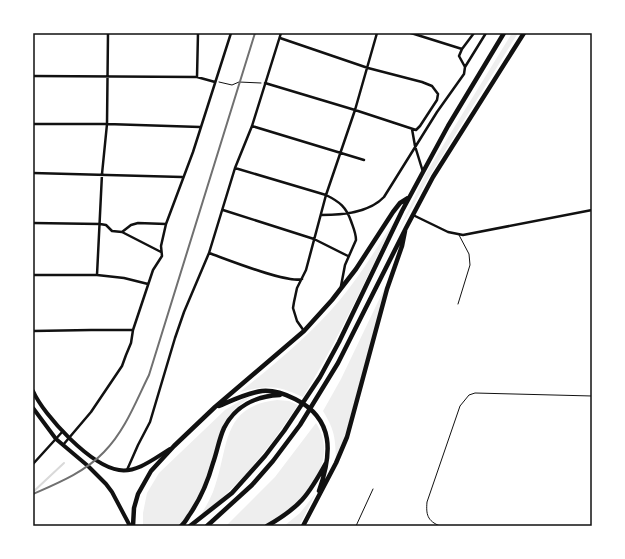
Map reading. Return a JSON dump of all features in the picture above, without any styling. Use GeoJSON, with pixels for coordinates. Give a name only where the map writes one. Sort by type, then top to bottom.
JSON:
{"type":"FeatureCollection","features":[{"type":"Feature","properties":{"kind":"highway"},"geometry":{"type":"LineString","coordinates":[[190,526],[232,493],[265,456],[284,431],[320,377],[339,342],[409,197],[448,126],[504,33]]}},
{"type":"Feature","properties":{"kind":"highway"},"geometry":{"type":"LineString","coordinates":[[207,526],[252,485],[273,461],[300,425],[338,363],[433,177],[524,33]]}},
{"type":"Feature","properties":{"kind":"highway"},"geometry":{"type":"LineString","coordinates":[[133,526],[134,508],[142,486],[151,471],[174,446],[216,407],[304,331],[341,288],[392,212],[400,203],[409,197]]}},
{"type":"Feature","properties":{"kind":"highway"},"geometry":{"type":"LineString","coordinates":[[303,526],[336,463],[347,437],[387,289],[404,239],[406,228]]}},
{"type":"Feature","properties":{"kind":"highway"},"geometry":{"type":"LineString","coordinates":[[216,407],[250,394],[262,391],[273,392],[287,395],[299,401],[318,417],[326,436],[328,458],[324,477],[313,508]]}},
{"type":"Feature","properties":{"kind":"highway"},"geometry":{"type":"LineString","coordinates":[[181,526],[196,505],[205,487],[224,428],[231,417],[241,407],[255,399],[269,396],[287,395]]}},
{"type":"Feature","properties":{"kind":"highway"},"geometry":{"type":"LineString","coordinates":[[267,526],[290,512],[301,502],[315,483],[328,458]]}},
{"type":"Feature","properties":{"kind":"main road"},"geometry":{"type":"LineString","coordinates":[[33,391],[37,400],[45,411],[63,432],[84,451],[109,467],[127,470],[146,464],[174,446]]}},
{"type":"Feature","properties":{"kind":"main road"},"geometry":{"type":"LineString","coordinates":[[33,408],[56,439],[99,476],[112,492],[130,526]]}},
{"type":"Feature","properties":{"kind":"street"},"geometry":{"type":"LineString","coordinates":[[97,275],[102,174],[107,124],[108,33]]}},
{"type":"Feature","properties":{"kind":"street"},"geometry":{"type":"LineString","coordinates":[[197,77],[198,33]]}},
{"type":"Feature","properties":{"kind":"street"},"geometry":{"type":"LineString","coordinates":[[65,446],[91,412],[122,366],[131,343],[133,330],[153,270],[162,256],[161,246],[166,224],[182,177],[193,152],[231,33]]}},
{"type":"Feature","properties":{"kind":"street"},"geometry":{"type":"LineString","coordinates":[[127,470],[135,450],[150,422],[174,338],[209,253],[235,168],[252,126],[282,33]]}},
{"type":"Feature","properties":{"kind":"street"},"geometry":{"type":"LineString","coordinates":[[304,331],[297,321],[293,308],[297,288],[310,258],[320,215],[356,110],[377,33]]}},
{"type":"Feature","properties":{"kind":"street"},"geometry":{"type":"LineString","coordinates":[[411,33],[462,49]]}},
{"type":"Feature","properties":{"kind":"street"},"geometry":{"type":"LineString","coordinates":[[465,67],[460,56],[462,49],[474,33]]}},
{"type":"Feature","properties":{"kind":"street"},"geometry":{"type":"LineString","coordinates":[[320,215],[349,213],[378,204],[464,74],[465,67],[486,33]]}},
{"type":"Feature","properties":{"kind":"street"},"geometry":{"type":"LineString","coordinates":[[280,38],[368,68],[432,86],[443,104]]}},
{"type":"Feature","properties":{"kind":"street"},"geometry":{"type":"LineString","coordinates":[[33,76],[197,77],[216,82]]}},
{"type":"Feature","properties":{"kind":"street"},"geometry":{"type":"LineString","coordinates":[[265,83],[356,110],[416,130],[438,96]]}},
{"type":"Feature","properties":{"kind":"street"},"geometry":{"type":"LineString","coordinates":[[33,124],[107,124],[200,127]]}},
{"type":"Feature","properties":{"kind":"street"},"geometry":{"type":"LineString","coordinates":[[252,126],[364,160]]}},
{"type":"Feature","properties":{"kind":"street"},"geometry":{"type":"LineString","coordinates":[[412,128],[415,146],[423,172]]}},
{"type":"Feature","properties":{"kind":"street"},"geometry":{"type":"LineString","coordinates":[[235,168],[326,195],[341,203],[349,213],[356,240],[345,265],[341,288]]}},
{"type":"Feature","properties":{"kind":"street"},"geometry":{"type":"LineString","coordinates":[[33,173],[182,177]]}},
{"type":"Feature","properties":{"kind":"street"},"geometry":{"type":"LineString","coordinates":[[223,210],[314,239],[348,256]]}},
{"type":"Feature","properties":{"kind":"street"},"geometry":{"type":"LineString","coordinates":[[413,214],[448,232],[473,234],[592,210]]}},
{"type":"Feature","properties":{"kind":"street"},"geometry":{"type":"LineString","coordinates":[[33,223],[106,225],[112,231],[122,232],[161,252]]}},
{"type":"Feature","properties":{"kind":"street"},"geometry":{"type":"LineString","coordinates":[[122,232],[131,224],[166,224]]}},
{"type":"Feature","properties":{"kind":"street"},"geometry":{"type":"LineString","coordinates":[[209,253],[282,278],[297,281],[302,279]]}},
{"type":"Feature","properties":{"kind":"street"},"geometry":{"type":"LineString","coordinates":[[33,275],[97,275],[124,278],[148,284]]}},
{"type":"Feature","properties":{"kind":"street"},"geometry":{"type":"LineString","coordinates":[[33,331],[133,330]]}},
{"type":"Feature","properties":{"kind":"street"},"geometry":{"type":"LineString","coordinates":[[33,464],[63,432]]}},
{"type":"Feature","properties":{"kind":"lane"},"geometry":{"type":"LineString","coordinates":[[458,304],[470,265],[469,254],[459,234]]}},
{"type":"Feature","properties":{"kind":"lane"},"geometry":{"type":"LineString","coordinates":[[440,526],[437,526],[431,522],[428,518],[426,510],[427,502],[460,406],[469,395],[592,396]]}},
{"type":"Feature","properties":{"kind":"lane"},"geometry":{"type":"LineString","coordinates":[[356,526],[373,489]]}},
{"type":"Feature","properties":{"kind":"path"},"geometry":{"type":"LineString","coordinates":[[216,82],[232,85],[239,82],[265,83]]}},
{"type":"Feature","properties":{"kind":"shaded area"},"geometry":{"type":"Polygon","coordinates":[[[512,33],[518,33],[429,177],[396,236],[425,175],[512,33]]]}},
{"type":"Feature","properties":{"kind":"shaded area"},"geometry":{"type":"Polygon","coordinates":[[[395,220],[340,332],[303,397],[286,390],[272,387],[240,392],[292,349],[328,314],[354,282],[395,220]]]}},
{"type":"Feature","properties":{"kind":"shaded area"},"geometry":{"type":"Polygon","coordinates":[[[387,283],[347,429],[336,459],[334,434],[323,411],[341,379],[387,283]]]}},
{"type":"Feature","properties":{"kind":"shaded area"},"geometry":{"type":"Polygon","coordinates":[[[253,396],[238,406],[221,429],[205,484],[195,505],[179,526],[143,526],[143,513],[147,493],[159,473],[225,410],[243,399],[253,396]]]}},
{"type":"Feature","properties":{"kind":"shaded area"},"geometry":{"type":"Polygon","coordinates":[[[277,400],[289,401],[298,405],[273,441],[246,474],[195,525],[213,491],[226,442],[237,419],[246,410],[259,404],[277,400]]]}},
{"type":"Feature","properties":{"kind":"shaded area"},"geometry":{"type":"Polygon","coordinates":[[[316,423],[322,436],[324,449],[323,461],[312,485],[303,496],[269,525],[255,527],[226,526],[275,477],[316,423]]]}},
{"type":"Feature","properties":{"kind":"shaded area"},"geometry":{"type":"Polygon","coordinates":[[[316,493],[299,526],[284,526],[300,513],[316,493]]]}},
{"type":"Feature","properties":{"kind":"waterway"},"geometry":{"type":"LineString","coordinates":[[33,492],[64,463]]}},
{"type":"Feature","properties":{"kind":"railway"},"geometry":{"type":"LineString","coordinates":[[33,494],[71,476],[97,459],[118,435],[135,405],[149,375],[255,33]]}}]}
